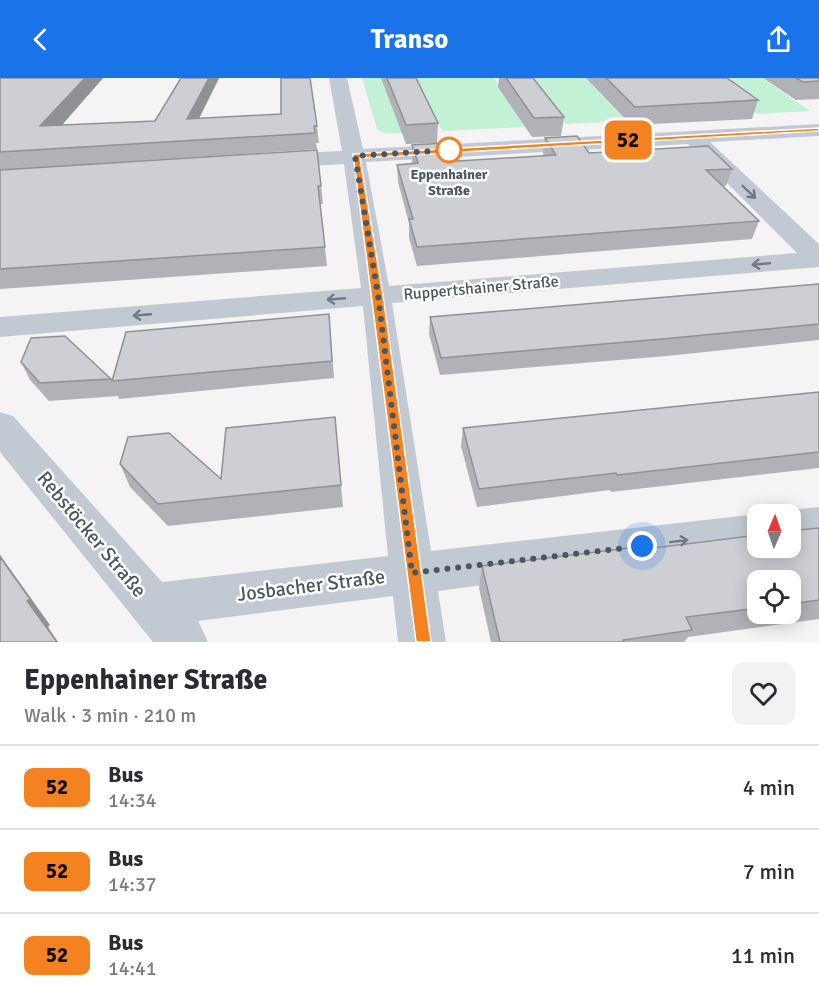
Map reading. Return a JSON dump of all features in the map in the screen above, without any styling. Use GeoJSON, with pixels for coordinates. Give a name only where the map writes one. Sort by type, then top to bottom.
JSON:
{"type":"FeatureCollection","features":[{"type":"Feature","properties":{"kind":"street"},"geometry":{"type":"LineString","coordinates":[[338,78],[355,156],[378,295],[422,642]]}},
{"type":"Feature","properties":{"kind":"street"},"geometry":{"type":"LineString","coordinates":[[249,163],[819,130]]}},
{"type":"Feature","properties":{"kind":"street"},"geometry":{"type":"LineString","coordinates":[[692,137],[819,259]]}},
{"type":"Feature","properties":{"kind":"street","name":"Ruppertshainer Straße"},"geometry":{"type":"LineString","coordinates":[[0,327],[819,259]]}},
{"type":"Feature","properties":{"kind":"street","name":"Rebstöcker Straße"},"geometry":{"type":"LineString","coordinates":[[0,426],[184,642]]}},
{"type":"Feature","properties":{"kind":"street"},"geometry":{"type":"LineString","coordinates":[[801,527],[819,525]]}},
{"type":"Feature","properties":{"kind":"street","name":"Josbacher Straße"},"geometry":{"type":"LineString","coordinates":[[151,604],[747,533]]}},
{"type":"Feature","properties":{"kind":"green space"},"geometry":{"type":"Polygon","coordinates":[[[362,78],[382,78],[403,133],[384,133],[377,129],[362,78]]]}},
{"type":"Feature","properties":{"kind":"green space"},"geometry":{"type":"Polygon","coordinates":[[[416,78],[494,78],[525,127],[442,131],[416,78]]]}},
{"type":"Feature","properties":{"kind":"green space"},"geometry":{"type":"Polygon","coordinates":[[[530,78],[586,78],[626,121],[565,124],[530,78]]]}},
{"type":"Feature","properties":{"kind":"green space"},"geometry":{"type":"Polygon","coordinates":[[[709,78],[762,78],[810,111],[757,114],[709,78]]]}},
{"type":"Feature","properties":{"kind":"building"},"geometry":{"type":"Polygon","coordinates":[[[0,78],[85,78],[40,126],[155,121],[181,78],[209,78],[187,119],[281,114],[281,78],[310,78],[317,126],[314,126],[315,133],[0,152],[0,78]]]}},
{"type":"Feature","properties":{"kind":"building"},"geometry":{"type":"Polygon","coordinates":[[[387,78],[416,78],[438,123],[406,125],[387,78]]]}},
{"type":"Feature","properties":{"kind":"building"},"geometry":{"type":"Polygon","coordinates":[[[506,78],[533,78],[564,117],[534,118],[506,78]]]}},
{"type":"Feature","properties":{"kind":"building"},"geometry":{"type":"Polygon","coordinates":[[[606,78],[727,78],[758,100],[635,107],[606,78]]]}},
{"type":"Feature","properties":{"kind":"building"},"geometry":{"type":"Polygon","coordinates":[[[796,78],[819,78],[819,81],[803,82],[796,78]]]}},
{"type":"Feature","properties":{"kind":"building"},"geometry":{"type":"Polygon","coordinates":[[[577,136],[589,153],[708,146],[732,169],[706,170],[759,221],[417,247],[409,219],[413,219],[397,165],[418,163],[412,145],[446,143],[454,161],[458,161],[556,155],[545,138],[577,136]]]}},
{"type":"Feature","properties":{"kind":"building"},"geometry":{"type":"Polygon","coordinates":[[[317,150],[321,186],[318,186],[325,247],[0,269],[0,170],[317,150]]]}},
{"type":"Feature","properties":{"kind":"building"},"geometry":{"type":"Polygon","coordinates":[[[819,284],[819,324],[441,358],[430,317],[819,284]]]}},
{"type":"Feature","properties":{"kind":"building"},"geometry":{"type":"Polygon","coordinates":[[[329,314],[332,361],[112,381],[126,332],[329,314]]]}},
{"type":"Feature","properties":{"kind":"building"},"geometry":{"type":"Polygon","coordinates":[[[65,336],[111,379],[40,383],[21,362],[31,338],[65,336]]]}},
{"type":"Feature","properties":{"kind":"building"},"geometry":{"type":"Polygon","coordinates":[[[819,392],[819,452],[479,489],[463,428],[819,392]]]}},
{"type":"Feature","properties":{"kind":"building"},"geometry":{"type":"Polygon","coordinates":[[[335,417],[341,485],[158,504],[120,464],[128,437],[169,433],[221,479],[226,428],[335,417]]]}},
{"type":"Feature","properties":{"kind":"building"},"geometry":{"type":"Polygon","coordinates":[[[819,528],[819,600],[801,602],[801,570],[747,570],[747,609],[686,617],[692,630],[623,640],[624,642],[500,642],[482,566],[653,545],[654,548],[747,536],[747,558],[801,558],[801,530],[819,528]]]}},
{"type":"Feature","properties":{"kind":"building"},"geometry":{"type":"Polygon","coordinates":[[[0,557],[30,599],[27,601],[57,642],[0,642],[0,557]]]}},
{"type":"Feature","properties":{"kind":"bus line","name":"52"},"geometry":{"type":"LineString","coordinates":[[422,642],[378,295],[355,156],[819,130]]}},
{"type":"Feature","properties":{"kind":"place","name":"Eppenhainer Straße"},"geometry":{"type":"Point","coordinates":[449,150]}},
{"type":"Feature","properties":{"kind":"route"},"geometry":{"type":"LineString","coordinates":[[449,150],[355,156],[378,295],[412,573],[642,546]]}}]}
